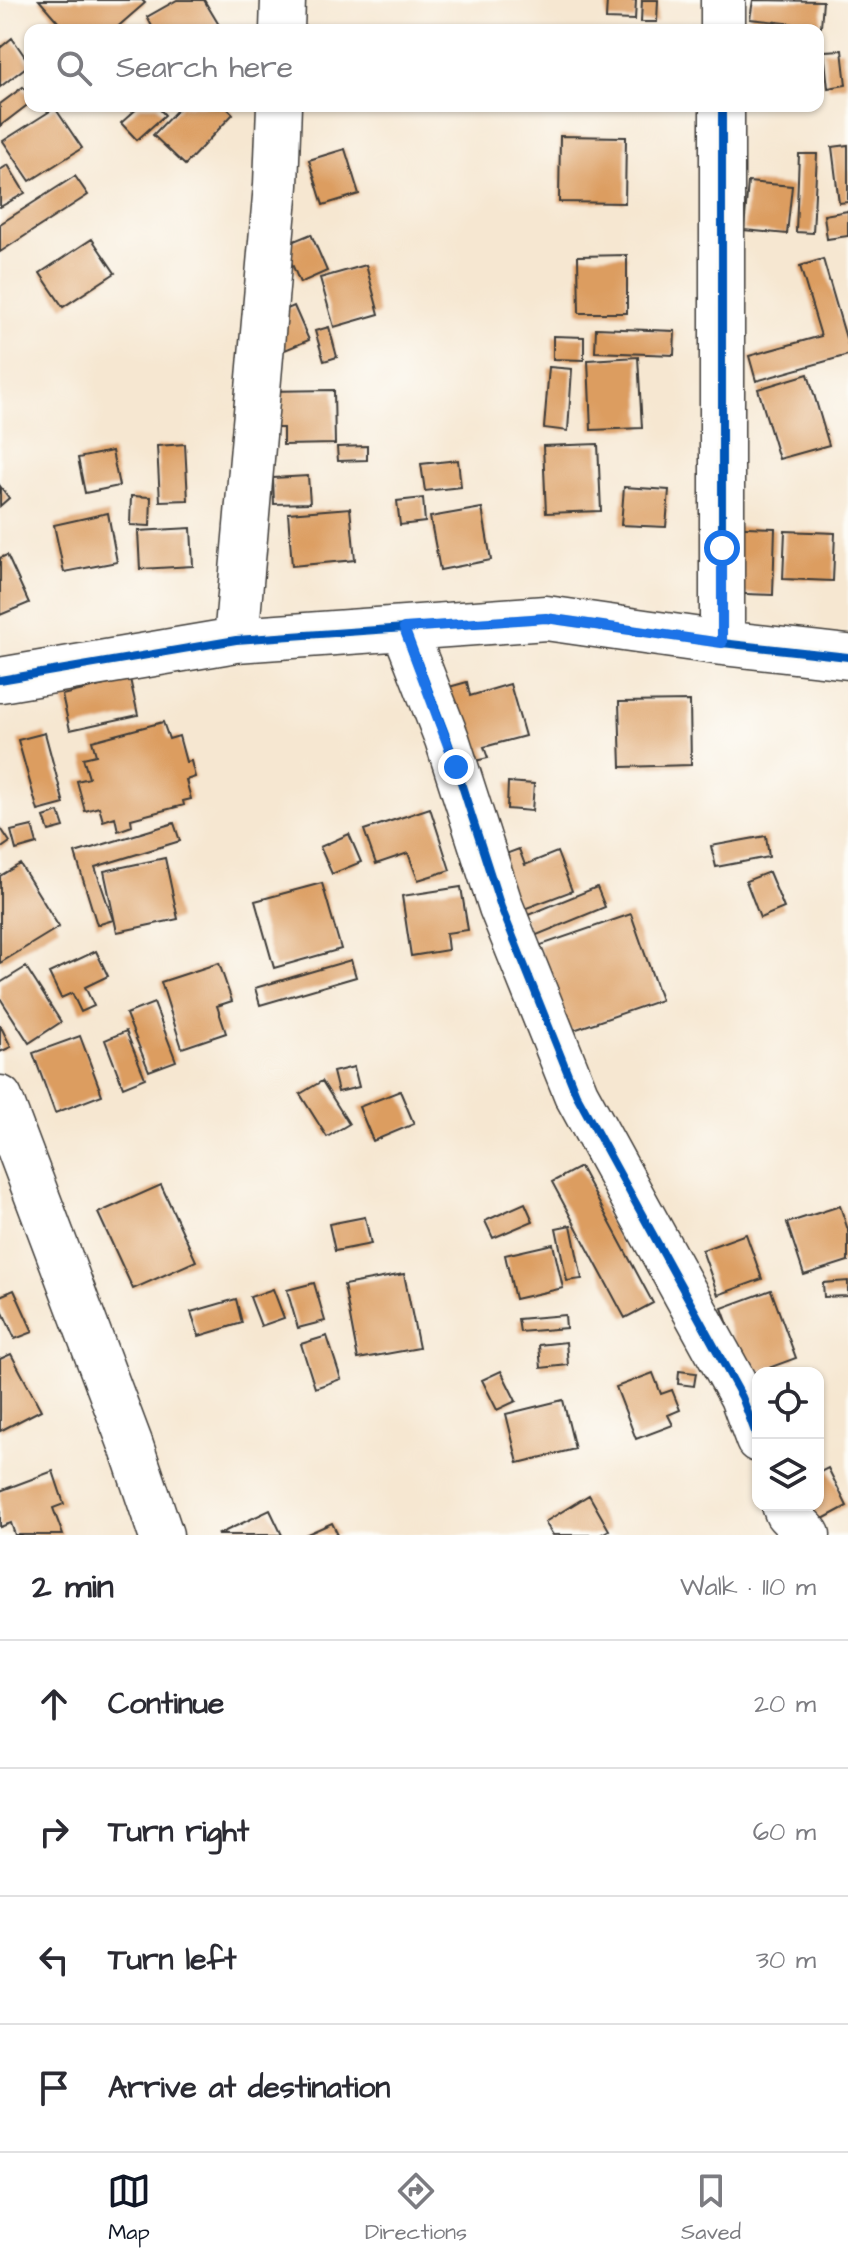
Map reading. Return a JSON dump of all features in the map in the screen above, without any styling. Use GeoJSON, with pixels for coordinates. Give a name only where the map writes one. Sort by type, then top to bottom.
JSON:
{"type":"FeatureCollection","features":[{"type":"Feature","properties":{"kind":"street"},"geometry":{"type":"LineString","coordinates":[[282,24],[283,0]]}},
{"type":"Feature","properties":{"kind":"street"},"geometry":{"type":"LineString","coordinates":[[723,0],[723,24]]}},
{"type":"Feature","properties":{"kind":"street"},"geometry":{"type":"LineString","coordinates":[[236,640],[276,185],[279,112]]}},
{"type":"Feature","properties":{"kind":"street"},"geometry":{"type":"LineString","coordinates":[[722,112],[722,643]]}},
{"type":"Feature","properties":{"kind":"street"},"geometry":{"type":"LineString","coordinates":[[0,680],[236,640],[546,618],[848,657]]}},
{"type":"Feature","properties":{"kind":"street"},"geometry":{"type":"LineString","coordinates":[[404,628],[447,739],[501,907],[576,1094],[742,1397],[758,1439]]}},
{"type":"Feature","properties":{"kind":"street"},"geometry":{"type":"LineString","coordinates":[[0,1098],[130,1443],[161,1535]]}},
{"type":"Feature","properties":{"kind":"street"},"geometry":{"type":"LineString","coordinates":[[786,1511],[808,1535]]}},
{"type":"Feature","properties":{"kind":"building"},"geometry":{"type":"Polygon","coordinates":[[[39,0],[142,0],[145,3],[121,24],[60,24],[39,0]]]}},
{"type":"Feature","properties":{"kind":"building"},"geometry":{"type":"Polygon","coordinates":[[[177,0],[204,0],[218,24],[151,24],[147,17],[177,0]]]}},
{"type":"Feature","properties":{"kind":"building"},"geometry":{"type":"Polygon","coordinates":[[[607,0],[636,0],[635,20],[606,19],[607,0]]]}},
{"type":"Feature","properties":{"kind":"building"},"geometry":{"type":"Polygon","coordinates":[[[642,0],[658,0],[657,22],[641,22],[642,0]]]}},
{"type":"Feature","properties":{"kind":"building"},"geometry":{"type":"Polygon","coordinates":[[[753,0],[823,1],[821,24],[750,19],[753,0]]]}},
{"type":"Feature","properties":{"kind":"building"},"geometry":{"type":"Polygon","coordinates":[[[12,38],[24,55],[24,69],[0,87],[0,48],[12,38]]]}},
{"type":"Feature","properties":{"kind":"building"},"geometry":{"type":"Polygon","coordinates":[[[842,50],[846,85],[828,88],[824,51],[842,50]]]}},
{"type":"Feature","properties":{"kind":"building"},"geometry":{"type":"Polygon","coordinates":[[[24,88],[24,108],[0,126],[0,104],[24,88]]]}},
{"type":"Feature","properties":{"kind":"building"},"geometry":{"type":"Polygon","coordinates":[[[49,112],[58,112],[82,148],[30,181],[3,141],[49,112]]]}},
{"type":"Feature","properties":{"kind":"building"},"geometry":{"type":"Polygon","coordinates":[[[133,112],[162,112],[165,115],[137,140],[121,123],[133,112]]]}},
{"type":"Feature","properties":{"kind":"building"},"geometry":{"type":"Polygon","coordinates":[[[175,112],[233,114],[185,165],[153,135],[175,112]]]}},
{"type":"Feature","properties":{"kind":"building"},"geometry":{"type":"Polygon","coordinates":[[[560,136],[626,137],[625,203],[559,202],[560,136]]]}},
{"type":"Feature","properties":{"kind":"building"},"geometry":{"type":"Polygon","coordinates":[[[848,145],[848,202],[839,203],[832,147],[848,145]]]}},
{"type":"Feature","properties":{"kind":"building"},"geometry":{"type":"Polygon","coordinates":[[[345,149],[359,194],[323,205],[309,160],[345,149]]]}},
{"type":"Feature","properties":{"kind":"building"},"geometry":{"type":"Polygon","coordinates":[[[799,154],[817,154],[813,233],[796,232],[799,154]]]}},
{"type":"Feature","properties":{"kind":"building"},"geometry":{"type":"Polygon","coordinates":[[[8,165],[25,193],[0,207],[0,170],[8,165]]]}},
{"type":"Feature","properties":{"kind":"building"},"geometry":{"type":"Polygon","coordinates":[[[75,176],[88,195],[0,252],[0,224],[75,176]]]}},
{"type":"Feature","properties":{"kind":"building"},"geometry":{"type":"Polygon","coordinates":[[[748,182],[792,186],[787,234],[744,230],[748,182]]]}},
{"type":"Feature","properties":{"kind":"building"},"geometry":{"type":"Polygon","coordinates":[[[848,211],[848,236],[827,239],[824,215],[848,211]]]}},
{"type":"Feature","properties":{"kind":"building"},"geometry":{"type":"Polygon","coordinates":[[[311,234],[327,271],[300,283],[284,245],[311,234]]]}},
{"type":"Feature","properties":{"kind":"building"},"geometry":{"type":"Polygon","coordinates":[[[92,239],[115,273],[63,307],[40,273],[92,239]]]}},
{"type":"Feature","properties":{"kind":"building"},"geometry":{"type":"Polygon","coordinates":[[[627,255],[627,313],[579,313],[578,256],[627,255]]]}},
{"type":"Feature","properties":{"kind":"building"},"geometry":{"type":"Polygon","coordinates":[[[823,259],[848,345],[848,355],[756,381],[749,356],[821,336],[800,266],[823,259]]]}},
{"type":"Feature","properties":{"kind":"building"},"geometry":{"type":"Polygon","coordinates":[[[366,265],[379,314],[334,327],[320,278],[366,265]]]}},
{"type":"Feature","properties":{"kind":"building"},"geometry":{"type":"Polygon","coordinates":[[[294,306],[309,340],[285,350],[271,316],[294,306]]]}},
{"type":"Feature","properties":{"kind":"building"},"geometry":{"type":"Polygon","coordinates":[[[329,327],[337,357],[324,361],[315,331],[329,327]]]}},
{"type":"Feature","properties":{"kind":"building"},"geometry":{"type":"Polygon","coordinates":[[[596,328],[675,331],[674,355],[595,352],[596,328]]]}},
{"type":"Feature","properties":{"kind":"building"},"geometry":{"type":"Polygon","coordinates":[[[553,336],[584,337],[584,360],[553,359],[553,336]]]}},
{"type":"Feature","properties":{"kind":"building"},"geometry":{"type":"Polygon","coordinates":[[[638,357],[642,428],[591,430],[588,360],[638,357]]]}},
{"type":"Feature","properties":{"kind":"building"},"geometry":{"type":"Polygon","coordinates":[[[549,367],[572,369],[568,431],[544,428],[549,367]]]}},
{"type":"Feature","properties":{"kind":"building"},"geometry":{"type":"Polygon","coordinates":[[[808,374],[829,445],[779,459],[758,389],[808,374]]]}},
{"type":"Feature","properties":{"kind":"building"},"geometry":{"type":"Polygon","coordinates":[[[334,390],[335,444],[283,445],[283,428],[266,428],[266,391],[334,390]]]}},
{"type":"Feature","properties":{"kind":"building"},"geometry":{"type":"Polygon","coordinates":[[[185,444],[188,500],[160,501],[157,446],[185,444]]]}},
{"type":"Feature","properties":{"kind":"building"},"geometry":{"type":"Polygon","coordinates":[[[598,444],[601,511],[546,513],[543,446],[598,444]]]}},
{"type":"Feature","properties":{"kind":"building"},"geometry":{"type":"Polygon","coordinates":[[[367,446],[367,460],[338,461],[337,447],[367,446]]]}},
{"type":"Feature","properties":{"kind":"building"},"geometry":{"type":"Polygon","coordinates":[[[112,451],[119,486],[85,493],[78,458],[112,451]]]}},
{"type":"Feature","properties":{"kind":"building"},"geometry":{"type":"Polygon","coordinates":[[[458,460],[461,487],[425,491],[421,464],[458,460]]]}},
{"type":"Feature","properties":{"kind":"building"},"geometry":{"type":"Polygon","coordinates":[[[308,476],[310,503],[274,504],[273,478],[308,476]]]}},
{"type":"Feature","properties":{"kind":"building"},"geometry":{"type":"Polygon","coordinates":[[[0,486],[9,498],[0,506],[0,486]]]}},
{"type":"Feature","properties":{"kind":"building"},"geometry":{"type":"Polygon","coordinates":[[[624,487],[669,490],[666,527],[621,525],[624,487]]]}},
{"type":"Feature","properties":{"kind":"building"},"geometry":{"type":"Polygon","coordinates":[[[131,496],[151,497],[150,526],[130,525],[131,496]]]}},
{"type":"Feature","properties":{"kind":"building"},"geometry":{"type":"Polygon","coordinates":[[[423,498],[425,522],[400,525],[397,501],[423,498]]]}},
{"type":"Feature","properties":{"kind":"building"},"geometry":{"type":"Polygon","coordinates":[[[350,508],[355,560],[292,566],[288,513],[350,508]]]}},
{"type":"Feature","properties":{"kind":"building"},"geometry":{"type":"Polygon","coordinates":[[[482,508],[491,560],[440,570],[430,517],[482,508]]]}},
{"type":"Feature","properties":{"kind":"building"},"geometry":{"type":"Polygon","coordinates":[[[108,513],[117,562],[64,572],[54,525],[108,513]]]}},
{"type":"Feature","properties":{"kind":"building"},"geometry":{"type":"Polygon","coordinates":[[[720,526],[775,528],[773,595],[718,593],[720,526]]]}},
{"type":"Feature","properties":{"kind":"building"},"geometry":{"type":"Polygon","coordinates":[[[191,528],[193,566],[140,569],[138,531],[191,528]]]}},
{"type":"Feature","properties":{"kind":"building"},"geometry":{"type":"Polygon","coordinates":[[[785,531],[835,533],[833,581],[783,579],[785,531]]]}},
{"type":"Feature","properties":{"kind":"building"},"geometry":{"type":"Polygon","coordinates":[[[7,555],[29,603],[0,615],[0,558],[7,555]]]}},
{"type":"Feature","properties":{"kind":"building"},"geometry":{"type":"Polygon","coordinates":[[[130,679],[138,715],[70,730],[62,695],[130,679]]]}},
{"type":"Feature","properties":{"kind":"building"},"geometry":{"type":"Polygon","coordinates":[[[467,682],[470,696],[510,684],[525,736],[484,747],[488,758],[462,764],[442,689],[467,682]]]}},
{"type":"Feature","properties":{"kind":"building"},"geometry":{"type":"Polygon","coordinates":[[[690,701],[691,765],[621,767],[619,702],[690,701]]]}},
{"type":"Feature","properties":{"kind":"building"},"geometry":{"type":"Polygon","coordinates":[[[163,722],[169,739],[179,736],[186,762],[191,761],[195,777],[186,780],[191,799],[183,801],[184,805],[131,819],[132,826],[118,831],[115,817],[103,821],[99,807],[85,811],[77,781],[89,778],[83,758],[96,755],[92,741],[163,722]]]}},
{"type":"Feature","properties":{"kind":"building"},"geometry":{"type":"Polygon","coordinates":[[[45,733],[64,804],[38,811],[18,740],[45,733]]]}},
{"type":"Feature","properties":{"kind":"building"},"geometry":{"type":"Polygon","coordinates":[[[508,782],[534,784],[532,811],[507,809],[508,782]]]}},
{"type":"Feature","properties":{"kind":"building"},"geometry":{"type":"Polygon","coordinates":[[[430,808],[450,870],[418,880],[408,853],[376,864],[364,830],[430,808]]]}},
{"type":"Feature","properties":{"kind":"building"},"geometry":{"type":"Polygon","coordinates":[[[59,812],[64,827],[49,831],[44,817],[59,812]]]}},
{"type":"Feature","properties":{"kind":"building"},"geometry":{"type":"Polygon","coordinates":[[[174,823],[180,841],[95,867],[113,920],[97,925],[75,853],[174,823]]]}},
{"type":"Feature","properties":{"kind":"building"},"geometry":{"type":"Polygon","coordinates":[[[32,826],[37,844],[16,850],[11,831],[32,826]]]}},
{"type":"Feature","properties":{"kind":"building"},"geometry":{"type":"Polygon","coordinates":[[[0,827],[10,842],[0,849],[0,827]]]}},
{"type":"Feature","properties":{"kind":"building"},"geometry":{"type":"Polygon","coordinates":[[[349,834],[361,862],[332,874],[320,847],[349,834]]]}},
{"type":"Feature","properties":{"kind":"building"},"geometry":{"type":"Polygon","coordinates":[[[766,836],[769,857],[716,867],[711,846],[766,836]]]}},
{"type":"Feature","properties":{"kind":"building"},"geometry":{"type":"Polygon","coordinates":[[[519,849],[525,865],[557,852],[572,891],[516,912],[495,858],[519,849]]]}},
{"type":"Feature","properties":{"kind":"building"},"geometry":{"type":"Polygon","coordinates":[[[165,858],[178,919],[117,932],[104,871],[165,858]]]}},
{"type":"Feature","properties":{"kind":"building"},"geometry":{"type":"Polygon","coordinates":[[[20,864],[59,927],[0,963],[0,876],[20,864]]]}},
{"type":"Feature","properties":{"kind":"building"},"geometry":{"type":"Polygon","coordinates":[[[769,872],[784,908],[760,918],[746,881],[769,872]]]}},
{"type":"Feature","properties":{"kind":"building"},"geometry":{"type":"Polygon","coordinates":[[[322,883],[341,949],[274,968],[255,901],[322,883]]]}},
{"type":"Feature","properties":{"kind":"building"},"geometry":{"type":"Polygon","coordinates":[[[461,887],[468,930],[446,933],[448,950],[411,956],[402,896],[461,887]]]}},
{"type":"Feature","properties":{"kind":"building"},"geometry":{"type":"Polygon","coordinates":[[[597,887],[605,907],[532,937],[523,917],[597,887]]]}},
{"type":"Feature","properties":{"kind":"building"},"geometry":{"type":"Polygon","coordinates":[[[631,914],[661,1000],[568,1032],[538,946],[631,914]]]}},
{"type":"Feature","properties":{"kind":"building"},"geometry":{"type":"Polygon","coordinates":[[[96,951],[108,976],[85,987],[94,1006],[81,1012],[72,993],[61,998],[49,973],[96,951]]]}},
{"type":"Feature","properties":{"kind":"building"},"geometry":{"type":"Polygon","coordinates":[[[351,960],[356,977],[260,1005],[255,988],[351,960]]]}},
{"type":"Feature","properties":{"kind":"building"},"geometry":{"type":"Polygon","coordinates":[[[219,963],[232,1001],[217,1006],[226,1033],[182,1048],[161,982],[219,963]]]}},
{"type":"Feature","properties":{"kind":"building"},"geometry":{"type":"Polygon","coordinates":[[[26,967],[61,1022],[29,1043],[0,998],[0,983],[26,967]]]}},
{"type":"Feature","properties":{"kind":"building"},"geometry":{"type":"Polygon","coordinates":[[[154,1003],[176,1061],[149,1071],[126,1014],[154,1003]]]}},
{"type":"Feature","properties":{"kind":"building"},"geometry":{"type":"Polygon","coordinates":[[[0,1025],[11,1047],[0,1052],[0,1025]]]}},
{"type":"Feature","properties":{"kind":"building"},"geometry":{"type":"Polygon","coordinates":[[[126,1031],[145,1078],[123,1087],[105,1040],[126,1031]]]}},
{"type":"Feature","properties":{"kind":"building"},"geometry":{"type":"Polygon","coordinates":[[[80,1036],[102,1095],[55,1113],[33,1053],[80,1036]]]}},
{"type":"Feature","properties":{"kind":"building"},"geometry":{"type":"Polygon","coordinates":[[[354,1067],[359,1087],[338,1092],[333,1072],[354,1067]]]}},
{"type":"Feature","properties":{"kind":"building"},"geometry":{"type":"Polygon","coordinates":[[[322,1081],[349,1124],[327,1137],[300,1094],[322,1081]]]}},
{"type":"Feature","properties":{"kind":"building"},"geometry":{"type":"Polygon","coordinates":[[[400,1091],[414,1124],[373,1141],[359,1107],[400,1091]]]}},
{"type":"Feature","properties":{"kind":"building"},"geometry":{"type":"Polygon","coordinates":[[[580,1167],[653,1303],[625,1318],[552,1182],[580,1167]]]}},
{"type":"Feature","properties":{"kind":"building"},"geometry":{"type":"Polygon","coordinates":[[[161,1185],[196,1261],[133,1289],[98,1213],[161,1185]]]}},
{"type":"Feature","properties":{"kind":"building"},"geometry":{"type":"Polygon","coordinates":[[[525,1203],[533,1221],[493,1238],[485,1221],[525,1203]]]}},
{"type":"Feature","properties":{"kind":"building"},"geometry":{"type":"Polygon","coordinates":[[[840,1206],[848,1230],[848,1261],[804,1275],[787,1223],[840,1206]]]}},
{"type":"Feature","properties":{"kind":"building"},"geometry":{"type":"Polygon","coordinates":[[[365,1217],[371,1244],[335,1251],[329,1224],[365,1217]]]}},
{"type":"Feature","properties":{"kind":"building"},"geometry":{"type":"Polygon","coordinates":[[[571,1225],[582,1279],[567,1281],[556,1228],[571,1225]]]}},
{"type":"Feature","properties":{"kind":"building"},"geometry":{"type":"Polygon","coordinates":[[[746,1234],[762,1279],[718,1295],[702,1250],[746,1234]]]}},
{"type":"Feature","properties":{"kind":"building"},"geometry":{"type":"Polygon","coordinates":[[[553,1244],[563,1288],[515,1299],[505,1255],[553,1244]]]}},
{"type":"Feature","properties":{"kind":"building"},"geometry":{"type":"Polygon","coordinates":[[[404,1274],[419,1348],[358,1359],[344,1285],[404,1274]]]}},
{"type":"Feature","properties":{"kind":"building"},"geometry":{"type":"Polygon","coordinates":[[[848,1281],[848,1296],[824,1297],[823,1283],[848,1281]]]}},
{"type":"Feature","properties":{"kind":"building"},"geometry":{"type":"Polygon","coordinates":[[[314,1283],[325,1321],[298,1328],[287,1290],[314,1283]]]}},
{"type":"Feature","properties":{"kind":"building"},"geometry":{"type":"Polygon","coordinates":[[[273,1289],[284,1318],[261,1326],[250,1297],[273,1289]]]}},
{"type":"Feature","properties":{"kind":"building"},"geometry":{"type":"Polygon","coordinates":[[[14,1290],[33,1332],[15,1339],[0,1306],[0,1296],[14,1290]]]}},
{"type":"Feature","properties":{"kind":"building"},"geometry":{"type":"Polygon","coordinates":[[[771,1290],[796,1358],[772,1367],[752,1367],[752,1374],[747,1376],[722,1308],[771,1290]]]}},
{"type":"Feature","properties":{"kind":"building"},"geometry":{"type":"Polygon","coordinates":[[[236,1299],[242,1323],[199,1336],[191,1312],[236,1299]]]}},
{"type":"Feature","properties":{"kind":"building"},"geometry":{"type":"Polygon","coordinates":[[[565,1315],[566,1328],[520,1332],[518,1319],[565,1315]]]}},
{"type":"Feature","properties":{"kind":"building"},"geometry":{"type":"Polygon","coordinates":[[[327,1336],[341,1379],[315,1388],[301,1344],[327,1336]]]}},
{"type":"Feature","properties":{"kind":"building"},"geometry":{"type":"Polygon","coordinates":[[[566,1342],[568,1365],[541,1368],[539,1345],[566,1342]]]}},
{"type":"Feature","properties":{"kind":"building"},"geometry":{"type":"Polygon","coordinates":[[[11,1354],[41,1410],[0,1431],[0,1359],[11,1354]]]}},
{"type":"Feature","properties":{"kind":"building"},"geometry":{"type":"Polygon","coordinates":[[[501,1371],[516,1401],[497,1410],[482,1380],[501,1371]]]}},
{"type":"Feature","properties":{"kind":"building"},"geometry":{"type":"Polygon","coordinates":[[[679,1371],[696,1373],[694,1386],[678,1384],[679,1371]]]}},
{"type":"Feature","properties":{"kind":"building"},"geometry":{"type":"Polygon","coordinates":[[[653,1373],[661,1394],[672,1390],[680,1410],[668,1415],[673,1425],[636,1439],[616,1387],[653,1373]]]}},
{"type":"Feature","properties":{"kind":"building"},"geometry":{"type":"Polygon","coordinates":[[[563,1400],[575,1449],[518,1463],[506,1414],[563,1400]]]}},
{"type":"Feature","properties":{"kind":"building"},"geometry":{"type":"Polygon","coordinates":[[[828,1468],[847,1506],[806,1528],[798,1511],[824,1511],[824,1470],[828,1468]]]}},
{"type":"Feature","properties":{"kind":"building"},"geometry":{"type":"Polygon","coordinates":[[[53,1471],[64,1504],[53,1508],[63,1535],[15,1535],[11,1523],[0,1527],[0,1491],[53,1471]]]}},
{"type":"Feature","properties":{"kind":"building"},"geometry":{"type":"Polygon","coordinates":[[[589,1495],[609,1530],[600,1535],[553,1535],[545,1522],[589,1495]]]}},
{"type":"Feature","properties":{"kind":"building"},"geometry":{"type":"Polygon","coordinates":[[[270,1510],[282,1535],[217,1535],[270,1510]]]}},
{"type":"Feature","properties":{"kind":"building"},"geometry":{"type":"Polygon","coordinates":[[[332,1523],[338,1535],[305,1535],[332,1523]]]}},
{"type":"Feature","properties":{"kind":"cycle path"},"geometry":{"type":"LineString","coordinates":[[722,112],[722,643]]}},
{"type":"Feature","properties":{"kind":"cycle path"},"geometry":{"type":"LineString","coordinates":[[0,680],[236,640],[546,618],[848,657]]}},
{"type":"Feature","properties":{"kind":"cycle path"},"geometry":{"type":"LineString","coordinates":[[404,628],[447,739],[501,907],[576,1094],[742,1397],[758,1439]]}},
{"type":"Feature","properties":{"kind":"route"},"geometry":{"type":"LineString","coordinates":[[456,767],[404,628],[546,618],[722,643],[722,548]]}}]}
